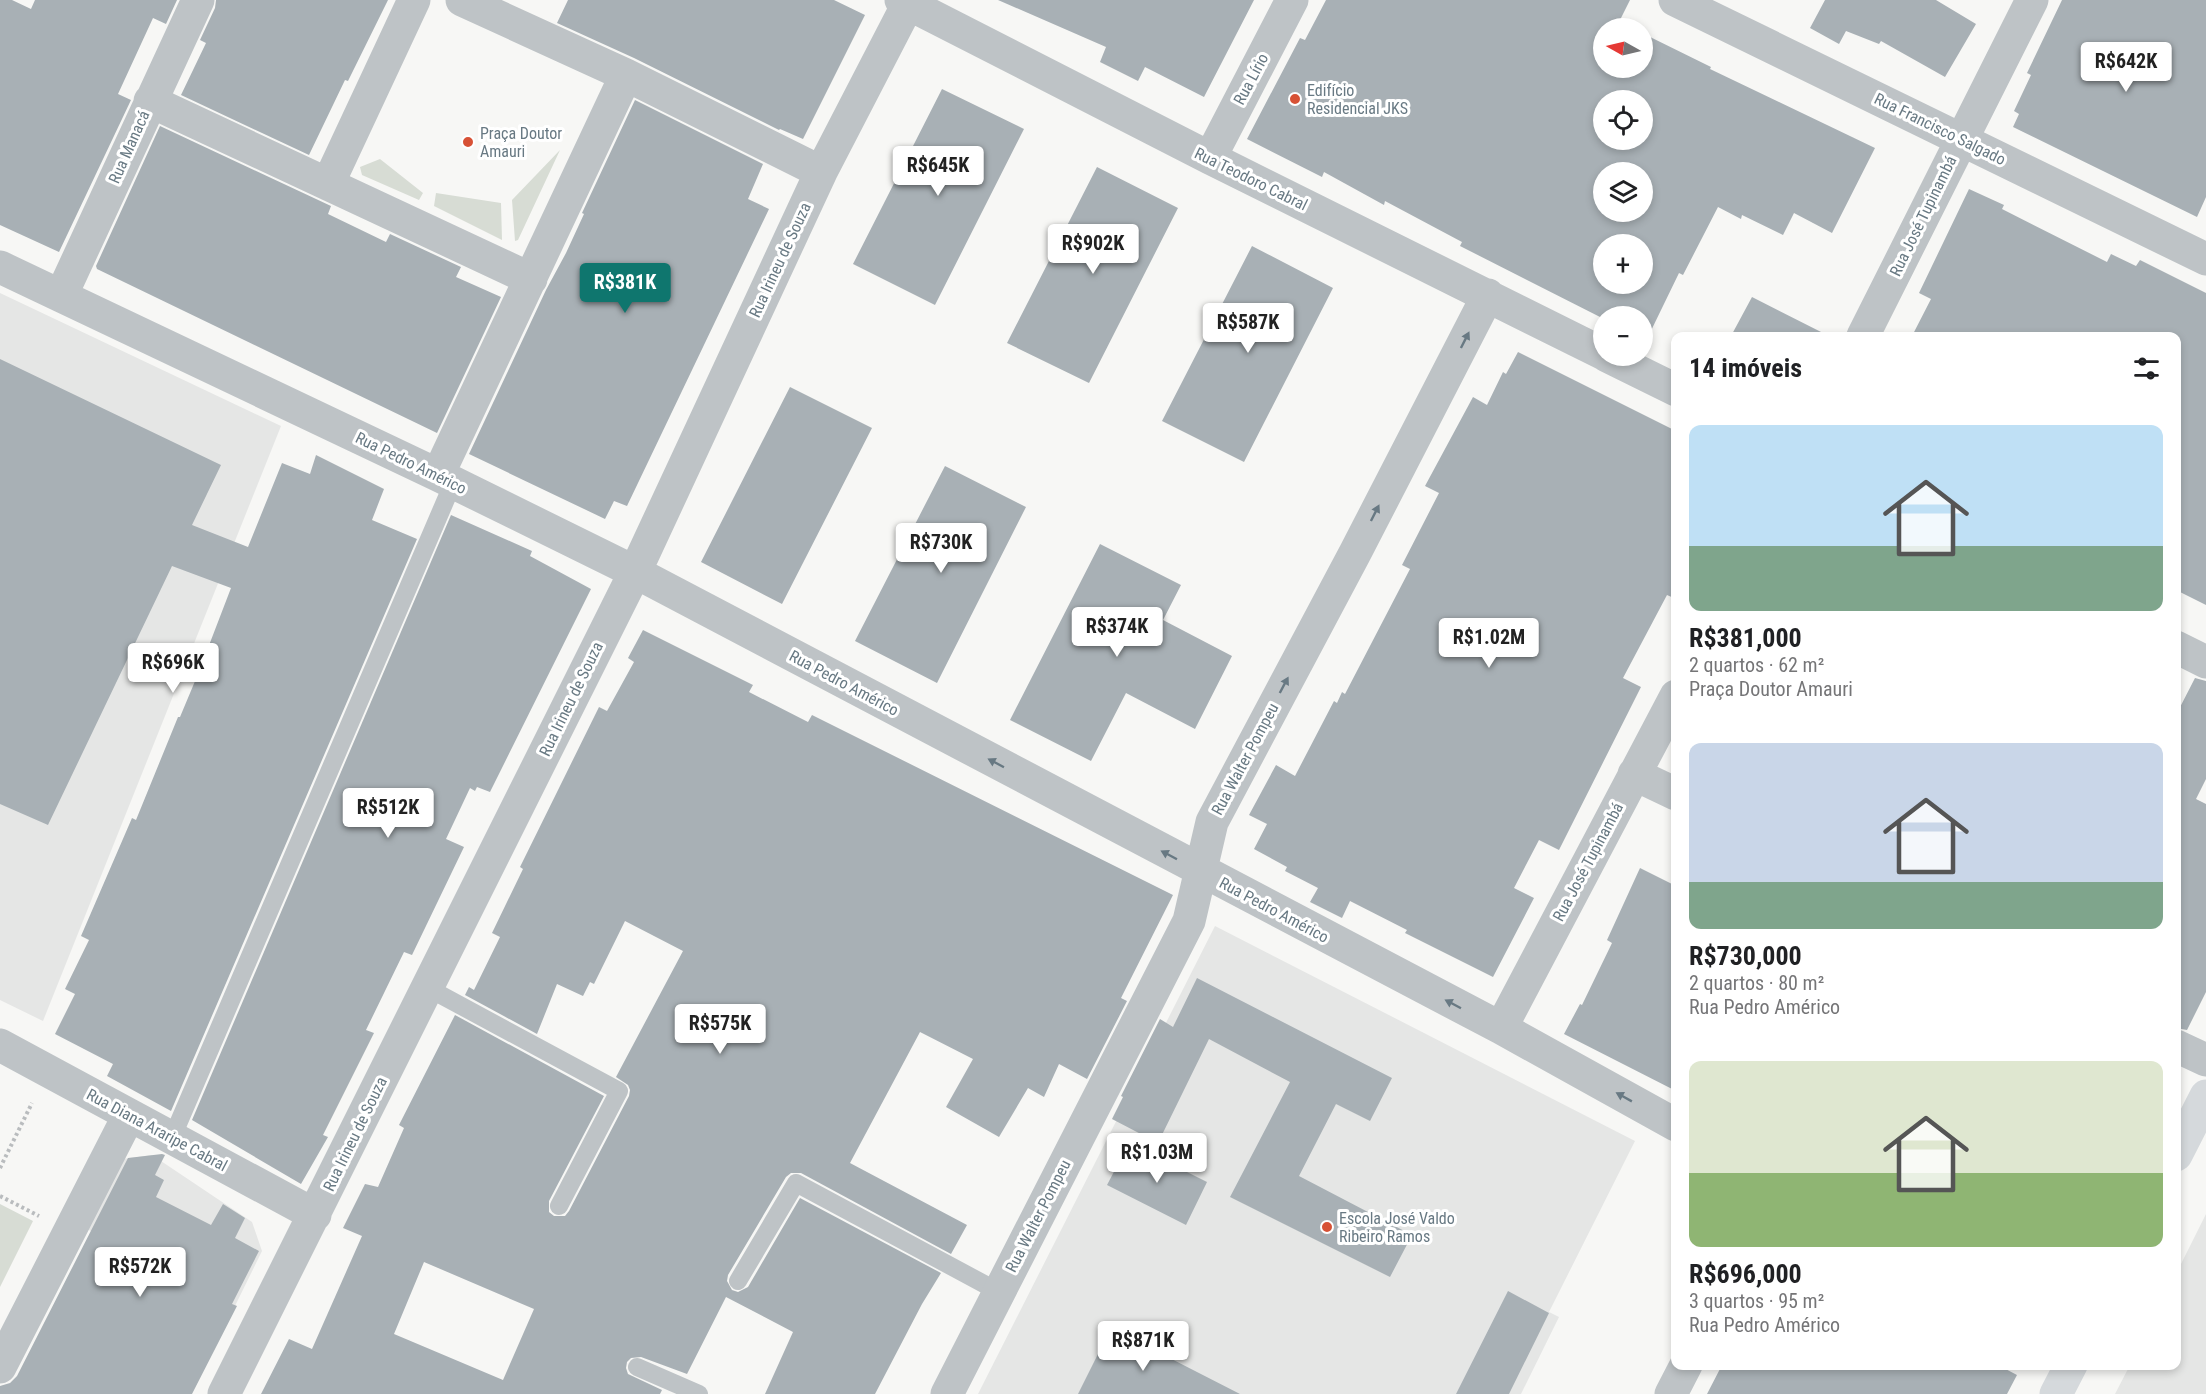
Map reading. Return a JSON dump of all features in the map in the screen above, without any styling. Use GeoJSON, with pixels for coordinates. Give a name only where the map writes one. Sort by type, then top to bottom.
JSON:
{"type":"FeatureCollection","features":[{"type":"Feature","properties":{"kind":"main road"},"geometry":{"type":"LineString","coordinates":[[2181,1145],[2206,1096]]}},
{"type":"Feature","properties":{"kind":"main road"},"geometry":{"type":"LineString","coordinates":[[2056,1394],[2068,1370]]}},
{"type":"Feature","properties":{"kind":"street","name":"Rua Manacá"},"geometry":{"type":"LineString","coordinates":[[61,296],[198,0]]}},
{"type":"Feature","properties":{"kind":"street"},"geometry":{"type":"LineString","coordinates":[[328,184],[414,0]]}},
{"type":"Feature","properties":{"kind":"street"},"geometry":{"type":"LineString","coordinates":[[462,0],[626,75],[821,172]]}},
{"type":"Feature","properties":{"kind":"street","name":"Rua Lírio"},"geometry":{"type":"LineString","coordinates":[[1210,158],[1292,0]]}},
{"type":"Feature","properties":{"kind":"street","name":"Rua Francisco Salgado"},"geometry":{"type":"LineString","coordinates":[[1675,0],[2206,259]]}},
{"type":"Feature","properties":{"kind":"street","name":"Rua José Tupinambá"},"geometry":{"type":"LineString","coordinates":[[1865,332],[2031,0]]}},
{"type":"Feature","properties":{"kind":"street","name":"Rua Teodoro Cabral"},"geometry":{"type":"LineString","coordinates":[[906,1],[1210,158],[1593,349]]}},
{"type":"Feature","properties":{"kind":"street","name":"Rua Irineu de Souza"},"geometry":{"type":"LineString","coordinates":[[224,1394],[635,572],[821,172],[906,1]]}},
{"type":"Feature","properties":{"kind":"street"},"geometry":{"type":"LineString","coordinates":[[446,479],[531,279],[626,75]]}},
{"type":"Feature","properties":{"kind":"street"},"geometry":{"type":"LineString","coordinates":[[150,101],[531,279]]}},
{"type":"Feature","properties":{"kind":"street","name":"Rua Pedro Américo"},"geometry":{"type":"LineString","coordinates":[[0,267],[446,479],[635,572],[1200,872],[1501,1028],[1671,1122]]}},
{"type":"Feature","properties":{"kind":"street","name":"Rua Walter Pompeu"},"geometry":{"type":"LineString","coordinates":[[947,1394],[1189,921],[1212,822],[1355,553],[1488,295]]}},
{"type":"Feature","properties":{"kind":"street","name":"Rua Teodoro Cabral"},"geometry":{"type":"LineString","coordinates":[[1627,366],[1671,388]]}},
{"type":"Feature","properties":{"kind":"street"},"geometry":{"type":"LineString","coordinates":[[2181,650],[2206,662]]}},
{"type":"Feature","properties":{"kind":"street","name":"Rua José Tupinambá"},"geometry":{"type":"LineString","coordinates":[[1501,1028],[1671,705]]}},
{"type":"Feature","properties":{"kind":"street"},"geometry":{"type":"LineString","coordinates":[[1634,774],[1671,792]]}},
{"type":"Feature","properties":{"kind":"street","name":"Rua Diana Araripe Cabral"},"geometry":{"type":"LineString","coordinates":[[0,1045],[315,1215]]}},
{"type":"Feature","properties":{"kind":"street"},"geometry":{"type":"LineString","coordinates":[[2181,1048],[2206,1060]]}},
{"type":"Feature","properties":{"kind":"street"},"geometry":{"type":"LineString","coordinates":[[0,1367],[129,1115]]}},
{"type":"Feature","properties":{"kind":"street"},"geometry":{"type":"LineString","coordinates":[[1671,1394],[1683,1370]]}},
{"type":"Feature","properties":{"kind":"lane"},"geometry":{"type":"LineString","coordinates":[[172,1138],[446,479]]}},
{"type":"Feature","properties":{"kind":"lane"},"geometry":{"type":"LineString","coordinates":[[428,988],[620,1091],[559,1206]]}},
{"type":"Feature","properties":{"kind":"lane"},"geometry":{"type":"LineString","coordinates":[[738,1281],[796,1183],[999,1292]]}},
{"type":"Feature","properties":{"kind":"lane"},"geometry":{"type":"LineString","coordinates":[[637,1366],[699,1394]]}},
{"type":"Feature","properties":{"kind":"path"},"geometry":{"type":"LineString","coordinates":[[0,1168],[36,1094]]}},
{"type":"Feature","properties":{"kind":"path"},"geometry":{"type":"LineString","coordinates":[[0,1196],[44,1219]]}},
{"type":"Feature","properties":{"kind":"shaded area"},"geometry":{"type":"Polygon","coordinates":[[[560,150],[518,240],[515,241],[512,200],[560,150]]]}},
{"type":"Feature","properties":{"kind":"shaded area"},"geometry":{"type":"Polygon","coordinates":[[[380,159],[423,193],[419,200],[362,175],[360,167],[380,159]]]}},
{"type":"Feature","properties":{"kind":"shaded area"},"geometry":{"type":"Polygon","coordinates":[[[436,193],[501,203],[502,240],[434,206],[436,193]]]}},
{"type":"Feature","properties":{"kind":"shaded area"},"geometry":{"type":"Polygon","coordinates":[[[0,293],[281,426],[43,1021],[0,1000],[0,293]]]}},
{"type":"Feature","properties":{"kind":"shaded area","name":"Escola José Valdo Ribeiro Ramos"},"geometry":{"type":"Polygon","coordinates":[[[1215,926],[1635,1141],[1549,1312],[1559,1317],[1521,1394],[978,1394],[1215,926]]]}},
{"type":"Feature","properties":{"kind":"shaded area"},"geometry":{"type":"Polygon","coordinates":[[[152,1155],[252,1222],[262,1251],[235,1306],[87,1229],[123,1159],[152,1155]]]}},
{"type":"Feature","properties":{"kind":"shaded area"},"geometry":{"type":"Polygon","coordinates":[[[0,1204],[33,1221],[0,1287],[0,1204]]]}},
{"type":"Feature","properties":{"kind":"shaded area"},"geometry":{"type":"Polygon","coordinates":[[[2206,1214],[2206,1394],[2115,1394],[2127,1370],[2181,1370],[2181,1264],[2206,1214]]]}},
{"type":"Feature","properties":{"kind":"building"},"geometry":{"type":"Polygon","coordinates":[[[0,0],[12,0],[31,9],[35,0],[177,0],[166,24],[153,18],[118,94],[131,100],[59,252],[0,225],[0,0]]]}},
{"type":"Feature","properties":{"kind":"building"},"geometry":{"type":"Polygon","coordinates":[[[216,0],[388,0],[348,81],[345,80],[309,155],[181,95],[206,43],[200,40],[215,8],[216,0]]]}},
{"type":"Feature","properties":{"kind":"building"},"geometry":{"type":"Polygon","coordinates":[[[568,0],[834,0],[865,15],[803,139],[779,130],[634,58],[557,23],[568,0]]]}},
{"type":"Feature","properties":{"kind":"building"},"geometry":{"type":"Polygon","coordinates":[[[998,0],[1254,0],[1204,97],[1145,67],[1138,81],[1100,62],[1106,47],[998,0]]]}},
{"type":"Feature","properties":{"kind":"building"},"geometry":{"type":"Polygon","coordinates":[[[1326,0],[1630,0],[1621,18],[1593,18],[1593,78],[1653,78],[1653,38],[1711,67],[1710,69],[1875,148],[1832,233],[1794,213],[1783,235],[1742,215],[1741,219],[1718,207],[1683,275],[1679,273],[1653,327],[1653,306],[1593,306],[1593,313],[1460,246],[1462,242],[1385,201],[1384,205],[1324,172],[1322,177],[1247,139],[1300,38],[1305,40],[1326,0]]]}},
{"type":"Feature","properties":{"kind":"building"},"geometry":{"type":"Polygon","coordinates":[[[1825,0],[1936,0],[1976,24],[1945,77],[1881,41],[1879,44],[1846,31],[1839,44],[1810,28],[1825,0]]]}},
{"type":"Feature","properties":{"kind":"building"},"geometry":{"type":"Polygon","coordinates":[[[2062,0],[2206,0],[2206,197],[2197,217],[2013,127],[2019,114],[2014,111],[2031,75],[2027,73],[2062,0]]]}},
{"type":"Feature","properties":{"kind":"building"},"geometry":{"type":"Polygon","coordinates":[[[942,89],[1024,129],[935,305],[853,264],[942,89]]]}},
{"type":"Feature","properties":{"kind":"building"},"geometry":{"type":"Polygon","coordinates":[[[635,100],[763,164],[748,199],[769,209],[627,506],[614,501],[605,519],[469,454],[546,290],[566,253],[584,214],[582,213],[635,100]]]}},
{"type":"Feature","properties":{"kind":"building"},"geometry":{"type":"Polygon","coordinates":[[[160,126],[331,206],[328,214],[386,242],[390,234],[461,267],[456,277],[501,297],[437,433],[97,269],[96,266],[160,126]]]}},
{"type":"Feature","properties":{"kind":"building"},"geometry":{"type":"Polygon","coordinates":[[[1097,167],[1178,208],[1089,383],[1007,343],[1097,167]]]}},
{"type":"Feature","properties":{"kind":"building"},"geometry":{"type":"Polygon","coordinates":[[[1969,189],[2004,205],[2002,209],[2107,262],[2111,254],[2136,266],[2140,260],[2206,293],[2206,605],[2181,592],[2181,332],[1914,332],[1931,299],[1919,293],[1969,189]]]}},
{"type":"Feature","properties":{"kind":"building"},"geometry":{"type":"Polygon","coordinates":[[[1252,246],[1333,288],[1244,462],[1162,421],[1252,246]]]}},
{"type":"Feature","properties":{"kind":"building"},"geometry":{"type":"Polygon","coordinates":[[[1752,297],[1821,332],[1733,332],[1752,297]]]}},
{"type":"Feature","properties":{"kind":"building"},"geometry":{"type":"Polygon","coordinates":[[[1518,352],[1671,428],[1671,597],[1667,595],[1623,678],[1641,687],[1559,850],[1539,840],[1514,888],[1534,898],[1493,977],[1405,933],[1407,930],[1350,901],[1342,918],[1310,902],[1318,888],[1285,871],[1287,867],[1254,849],[1267,824],[1249,815],[1276,765],[1295,776],[1334,701],[1337,703],[1342,692],[1345,694],[1410,569],[1402,565],[1439,493],[1425,486],[1473,397],[1487,405],[1503,372],[1506,374],[1518,352]]]}},
{"type":"Feature","properties":{"kind":"building"},"geometry":{"type":"Polygon","coordinates":[[[0,359],[221,465],[192,525],[248,547],[282,463],[310,474],[316,455],[384,489],[372,520],[417,539],[171,1111],[107,1076],[113,1064],[55,1034],[75,994],[65,989],[89,940],[81,936],[132,818],[136,820],[198,674],[231,588],[172,566],[48,825],[0,804],[0,359]]]}},
{"type":"Feature","properties":{"kind":"building"},"geometry":{"type":"Polygon","coordinates":[[[790,387],[872,428],[782,604],[701,562],[790,387]]]}},
{"type":"Feature","properties":{"kind":"building"},"geometry":{"type":"Polygon","coordinates":[[[945,466],[1026,507],[937,683],[855,641],[945,466]]]}},
{"type":"Feature","properties":{"kind":"building"},"geometry":{"type":"Polygon","coordinates":[[[451,515],[532,551],[530,556],[591,589],[490,792],[477,787],[475,791],[470,788],[446,839],[464,847],[412,955],[404,952],[366,1030],[374,1033],[323,1135],[328,1137],[301,1184],[192,1120],[451,515]]]}},
{"type":"Feature","properties":{"kind":"building"},"geometry":{"type":"Polygon","coordinates":[[[1100,544],[1181,585],[1163,620],[1232,656],[1195,729],[1126,693],[1091,761],[1010,720],[1100,544]]]}},
{"type":"Feature","properties":{"kind":"building"},"geometry":{"type":"Polygon","coordinates":[[[643,630],[753,685],[749,692],[808,722],[812,715],[1173,895],[1121,998],[1127,1001],[1087,1079],[1059,1064],[1044,1097],[1028,1088],[999,1137],[946,1107],[973,1059],[920,1032],[850,1163],[967,1225],[951,1254],[801,1173],[791,1173],[786,1177],[728,1275],[727,1281],[732,1290],[738,1292],[748,1287],[800,1198],[941,1273],[922,1304],[875,1394],[765,1394],[793,1332],[726,1297],[687,1374],[641,1357],[631,1358],[627,1362],[628,1374],[662,1390],[660,1394],[261,1394],[289,1339],[312,1349],[362,1236],[343,1228],[365,1184],[378,1187],[404,1128],[399,1125],[455,1015],[604,1096],[549,1201],[549,1212],[554,1216],[565,1216],[569,1211],[629,1096],[628,1085],[616,1077],[683,951],[625,921],[594,984],[590,982],[583,996],[557,984],[537,1034],[465,995],[469,987],[474,990],[500,937],[492,933],[523,869],[520,867],[599,707],[607,711],[634,662],[628,658],[643,630]],[[424,1262],[394,1334],[503,1380],[534,1309],[424,1262]]]}},
{"type":"Feature","properties":{"kind":"building"},"geometry":{"type":"Polygon","coordinates":[[[2195,678],[2206,681],[2206,779],[2196,799],[2206,804],[2206,992],[2187,1030],[2181,1029],[2181,705],[2195,678]]]}},
{"type":"Feature","properties":{"kind":"building"},"geometry":{"type":"Polygon","coordinates":[[[1640,868],[1671,884],[1671,1088],[1564,1034],[1580,1004],[1582,1005],[1612,943],[1607,940],[1640,868]]]}},
{"type":"Feature","properties":{"kind":"building"},"geometry":{"type":"Polygon","coordinates":[[[1197,978],[1392,1078],[1370,1121],[1336,1104],[1299,1176],[1412,1235],[1390,1277],[1230,1197],[1290,1082],[1209,1039],[1158,1143],[1112,1119],[1123,1097],[1121,1096],[1160,1019],[1173,1027],[1197,978]]]}},
{"type":"Feature","properties":{"kind":"building"},"geometry":{"type":"Polygon","coordinates":[[[1129,1143],[1207,1182],[1186,1225],[1107,1185],[1129,1143]]]}},
{"type":"Feature","properties":{"kind":"building"},"geometry":{"type":"Polygon","coordinates":[[[165,1155],[155,1175],[164,1180],[156,1197],[211,1225],[223,1204],[245,1218],[235,1238],[259,1251],[232,1304],[237,1306],[192,1394],[0,1394],[0,1386],[10,1383],[17,1376],[128,1158],[165,1155]]]}},
{"type":"Feature","properties":{"kind":"building"},"geometry":{"type":"Polygon","coordinates":[[[1508,1291],[1549,1313],[1509,1394],[1456,1394],[1508,1291]]]}},
{"type":"Feature","properties":{"kind":"building"},"geometry":{"type":"Polygon","coordinates":[[[1111,1328],[1240,1394],[1078,1394],[1111,1328]]]}},
{"type":"Feature","properties":{"kind":"building"},"geometry":{"type":"Polygon","coordinates":[[[1719,1370],[2008,1370],[2017,1375],[2007,1394],[1707,1394],[1719,1370]]]}},
{"type":"Feature","properties":{"kind":"place","name":"Edifício Residencial JKS"},"geometry":{"type":"Point","coordinates":[1295,99]}},
{"type":"Feature","properties":{"kind":"place","name":"Praça Doutor Amauri"},"geometry":{"type":"Point","coordinates":[468,142]}},
{"type":"Feature","properties":{"kind":"place","name":"Escola José Valdo Ribeiro Ramos"},"geometry":{"type":"Point","coordinates":[1327,1227]}}]}
